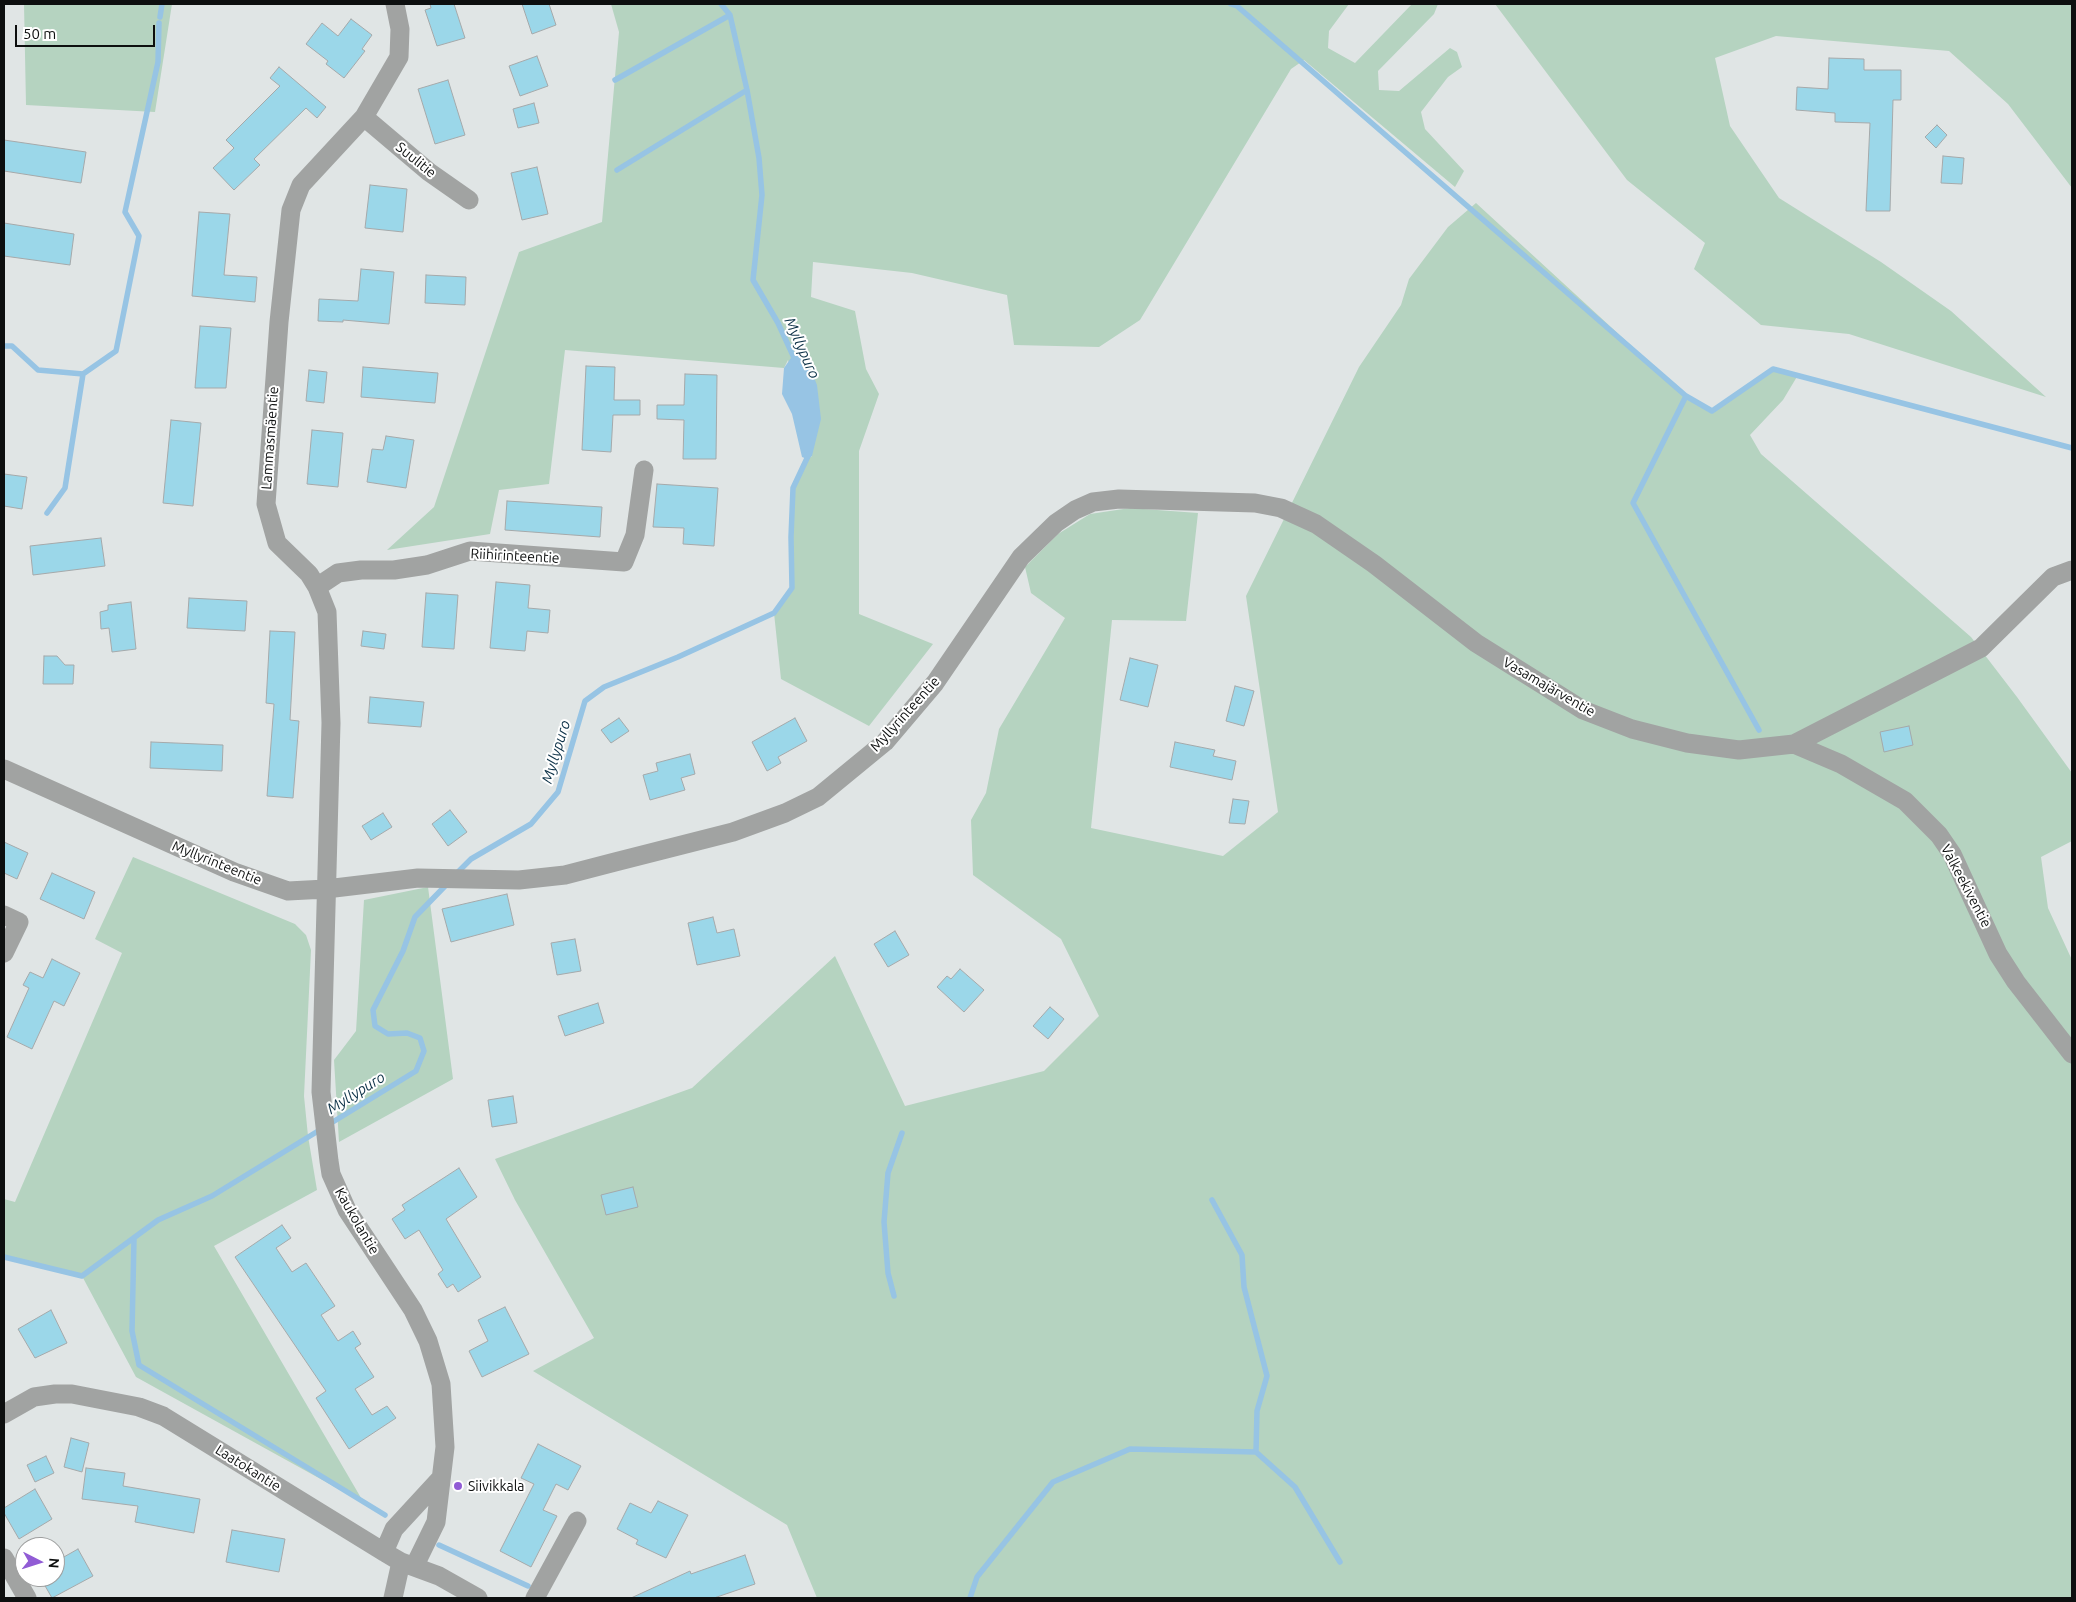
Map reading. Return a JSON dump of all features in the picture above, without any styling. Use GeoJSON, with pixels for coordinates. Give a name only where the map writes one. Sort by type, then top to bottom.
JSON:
{"type":"FeatureCollection","features":[{"type":"Feature","properties":{"kind":"street","name":"Lammasmäentie"},"geometry":{"type":"LineString","coordinates":[[326,889],[331,723],[327,612],[317,587],[308,574],[277,544],[266,504],[279,322],[291,210],[301,184],[364,117],[399,57],[400,29],[396,4]]}},
{"type":"Feature","properties":{"kind":"street","name":"Suulitie"},"geometry":{"type":"LineString","coordinates":[[364,117],[429,172],[470,200]]}},
{"type":"Feature","properties":{"kind":"street","name":"Riihirinteentie"},"geometry":{"type":"LineString","coordinates":[[317,587],[338,573],[361,570],[394,570],[427,565],[470,551],[624,562],[635,535],[644,470]]}},
{"type":"Feature","properties":{"kind":"street","name":"Myllyrinteentie"},"geometry":{"type":"LineString","coordinates":[[4,769],[234,872],[288,891],[326,889],[403,879],[443,877],[519,880],[564,874],[733,832],[785,813],[818,797],[885,742],[935,683],[971,634],[1021,557],[1056,523],[1075,510],[1093,502],[1119,499],[1255,504]]}},
{"type":"Feature","properties":{"kind":"street","name":"Vasamajärventie"},"geometry":{"type":"LineString","coordinates":[[1255,504],[1281,508],[1316,524],[1374,564],[1476,644],[1583,710],[1632,729],[1688,743],[1739,750],[1794,744],[1981,648],[2053,577],[2072,570]]}},
{"type":"Feature","properties":{"kind":"street","name":"Valkeekiventie"},"geometry":{"type":"LineString","coordinates":[[1794,744],[1841,764],[1905,802],[1938,835],[1952,854],[1998,954],[2016,982],[2072,1054]]}},
{"type":"Feature","properties":{"kind":"street","name":"Kaukolantie"},"geometry":{"type":"LineString","coordinates":[[326,889],[322,1092],[326,1149],[336,1184],[362,1233],[413,1310],[428,1341],[441,1384],[445,1447],[436,1522],[408,1563],[393,1598]]}},
{"type":"Feature","properties":{"kind":"street"},"geometry":{"type":"LineString","coordinates":[[4,915],[19,922],[4,953]]}},
{"type":"Feature","properties":{"kind":"street","name":"Laatokantie"},"geometry":{"type":"LineString","coordinates":[[4,1414],[34,1397],[55,1394],[72,1394],[139,1406],[163,1416],[384,1552],[478,1598]]}},
{"type":"Feature","properties":{"kind":"street"},"geometry":{"type":"LineString","coordinates":[[384,1552],[394,1529],[441,1478]]}},
{"type":"Feature","properties":{"kind":"street"},"geometry":{"type":"LineString","coordinates":[[535,1598],[577,1521]]}},
{"type":"Feature","properties":{"kind":"street"},"geometry":{"type":"LineString","coordinates":[[4,1558],[27,1598]]}},
{"type":"Feature","properties":{"kind":"green space"},"geometry":{"type":"Polygon","coordinates":[[[24,4],[172,4],[155,112],[26,105],[24,4]]]}},
{"type":"Feature","properties":{"kind":"green space"},"geometry":{"type":"Polygon","coordinates":[[[611,4],[1349,4],[1329,31],[1328,48],[1355,63],[1412,4],[1438,4],[1434,14],[1378,71],[1379,90],[1399,91],[1450,48],[1457,52],[1462,67],[1448,77],[1421,112],[1425,129],[1464,171],[1455,187],[1304,60],[1291,69],[1140,320],[1099,347],[1014,345],[1007,295],[912,273],[813,262],[811,297],[855,311],[866,369],[879,394],[859,451],[859,614],[933,644],[869,726],[781,679],[774,613],[792,588],[791,537],[793,488],[807,459],[812,456],[788,360],[784,368],[565,350],[549,484],[499,490],[490,534],[387,550],[434,507],[519,252],[602,222],[619,32],[611,4]]]}},
{"type":"Feature","properties":{"kind":"green space"},"geometry":{"type":"Polygon","coordinates":[[[1495,4],[2072,4],[2072,188],[2008,104],[1949,51],[1776,36],[1715,58],[1730,126],[1779,198],[1881,262],[1951,311],[2046,397],[1849,334],[1761,325],[1694,269],[1705,243],[1627,180],[1495,4]]]}},
{"type":"Feature","properties":{"kind":"green space"},"geometry":{"type":"Polygon","coordinates":[[[1476,203],[1686,396],[1712,411],[1773,369],[1798,375],[1783,400],[1750,435],[1761,454],[1971,637],[2072,773],[2072,841],[2041,857],[2048,908],[2072,960],[2072,1598],[817,1598],[787,1525],[533,1371],[594,1338],[515,1200],[495,1159],[692,1088],[835,956],[905,1106],[1044,1071],[1099,1016],[1061,939],[973,875],[971,820],[986,793],[999,729],[1065,618],[1031,593],[1025,567],[1058,534],[1090,514],[1130,508],[1198,513],[1186,621],[1112,620],[1091,828],[1223,856],[1278,812],[1246,596],[1359,367],[1401,305],[1409,279],[1448,227],[1476,203]]]}},
{"type":"Feature","properties":{"kind":"green space"},"geometry":{"type":"Polygon","coordinates":[[[133,857],[295,924],[306,935],[311,950],[304,1096],[308,1136],[317,1190],[214,1246],[364,1503],[136,1377],[82,1276],[4,1257],[4,1199],[15,1202],[122,953],[95,939],[133,857]]]}},
{"type":"Feature","properties":{"kind":"green space"},"geometry":{"type":"Polygon","coordinates":[[[428,887],[453,1079],[339,1142],[334,1060],[356,1031],[364,900],[428,887]]]}},
{"type":"Feature","properties":{"kind":"water"},"geometry":{"type":"Polygon","coordinates":[[[793,355],[806,358],[817,385],[821,419],[812,456],[807,459],[802,457],[792,414],[782,394],[784,368],[793,355]]]}},
{"type":"Feature","properties":{"kind":"building"},"geometry":{"type":"Polygon","coordinates":[[[430,4],[454,4],[465,38],[437,46],[425,10],[431,8],[430,4]]]}},
{"type":"Feature","properties":{"kind":"building"},"geometry":{"type":"Polygon","coordinates":[[[522,4],[549,4],[556,25],[532,34],[522,4]]]}},
{"type":"Feature","properties":{"kind":"building"},"geometry":{"type":"Polygon","coordinates":[[[351,19],[372,35],[362,49],[365,51],[344,78],[326,64],[328,61],[306,44],[322,23],[338,36],[351,19]]]}},
{"type":"Feature","properties":{"kind":"building"},"geometry":{"type":"Polygon","coordinates":[[[537,56],[548,86],[520,96],[509,66],[537,56]]]}},
{"type":"Feature","properties":{"kind":"building"},"geometry":{"type":"Polygon","coordinates":[[[1829,58],[1864,59],[1864,70],[1901,70],[1901,100],[1893,100],[1890,211],[1866,211],[1870,123],[1835,122],[1835,113],[1796,110],[1797,87],[1828,89],[1829,58]]]}},
{"type":"Feature","properties":{"kind":"building"},"geometry":{"type":"Polygon","coordinates":[[[279,67],[326,107],[317,118],[306,108],[254,159],[260,165],[234,190],[213,168],[234,148],[226,140],[280,86],[270,78],[279,67]]]}},
{"type":"Feature","properties":{"kind":"building"},"geometry":{"type":"Polygon","coordinates":[[[448,80],[465,135],[435,144],[418,89],[448,80]]]}},
{"type":"Feature","properties":{"kind":"building"},"geometry":{"type":"Polygon","coordinates":[[[534,103],[539,123],[518,128],[513,109],[534,103]]]}},
{"type":"Feature","properties":{"kind":"building"},"geometry":{"type":"Polygon","coordinates":[[[1937,125],[1947,135],[1936,148],[1925,137],[1937,125]]]}},
{"type":"Feature","properties":{"kind":"building"},"geometry":{"type":"Polygon","coordinates":[[[4,140],[86,152],[81,183],[4,171],[4,140]]]}},
{"type":"Feature","properties":{"kind":"building"},"geometry":{"type":"Polygon","coordinates":[[[1943,156],[1964,158],[1962,184],[1941,183],[1943,156]]]}},
{"type":"Feature","properties":{"kind":"building"},"geometry":{"type":"Polygon","coordinates":[[[537,167],[548,214],[522,220],[511,173],[537,167]]]}},
{"type":"Feature","properties":{"kind":"building"},"geometry":{"type":"Polygon","coordinates":[[[370,185],[407,189],[403,232],[365,228],[370,185]]]}},
{"type":"Feature","properties":{"kind":"building"},"geometry":{"type":"Polygon","coordinates":[[[199,212],[230,214],[224,275],[257,277],[255,302],[192,296],[199,212]]]}},
{"type":"Feature","properties":{"kind":"building"},"geometry":{"type":"Polygon","coordinates":[[[4,223],[74,234],[70,265],[4,256],[4,223]]]}},
{"type":"Feature","properties":{"kind":"building"},"geometry":{"type":"Polygon","coordinates":[[[361,269],[394,272],[389,324],[343,320],[343,322],[318,321],[319,299],[358,301],[361,269]]]}},
{"type":"Feature","properties":{"kind":"building"},"geometry":{"type":"Polygon","coordinates":[[[426,275],[466,277],[465,305],[425,303],[426,275]]]}},
{"type":"Feature","properties":{"kind":"building"},"geometry":{"type":"Polygon","coordinates":[[[200,326],[231,328],[226,388],[195,388],[200,326]]]}},
{"type":"Feature","properties":{"kind":"building"},"geometry":{"type":"Polygon","coordinates":[[[586,366],[615,367],[614,400],[640,400],[640,415],[613,415],[611,452],[582,450],[586,366]]]}},
{"type":"Feature","properties":{"kind":"building"},"geometry":{"type":"Polygon","coordinates":[[[363,367],[438,373],[435,403],[361,397],[363,367]]]}},
{"type":"Feature","properties":{"kind":"building"},"geometry":{"type":"Polygon","coordinates":[[[309,370],[327,372],[324,403],[306,401],[309,370]]]}},
{"type":"Feature","properties":{"kind":"building"},"geometry":{"type":"Polygon","coordinates":[[[685,374],[717,375],[716,459],[683,459],[684,420],[657,419],[657,405],[684,405],[685,374]]]}},
{"type":"Feature","properties":{"kind":"building"},"geometry":{"type":"Polygon","coordinates":[[[171,420],[201,423],[193,506],[163,503],[171,420]]]}},
{"type":"Feature","properties":{"kind":"building"},"geometry":{"type":"Polygon","coordinates":[[[312,430],[343,433],[338,487],[307,484],[312,430]]]}},
{"type":"Feature","properties":{"kind":"building"},"geometry":{"type":"Polygon","coordinates":[[[386,436],[414,440],[406,488],[367,482],[372,449],[383,450],[386,436]]]}},
{"type":"Feature","properties":{"kind":"building"},"geometry":{"type":"Polygon","coordinates":[[[4,474],[27,477],[22,509],[4,506],[4,474]]]}},
{"type":"Feature","properties":{"kind":"building"},"geometry":{"type":"Polygon","coordinates":[[[657,484],[718,488],[714,546],[683,544],[684,528],[653,527],[657,484]]]}},
{"type":"Feature","properties":{"kind":"building"},"geometry":{"type":"Polygon","coordinates":[[[507,501],[602,507],[600,537],[505,530],[507,501]]]}},
{"type":"Feature","properties":{"kind":"building"},"geometry":{"type":"Polygon","coordinates":[[[101,538],[105,566],[33,575],[30,546],[101,538]]]}},
{"type":"Feature","properties":{"kind":"building"},"geometry":{"type":"Polygon","coordinates":[[[496,582],[530,585],[528,608],[550,610],[548,633],[527,631],[525,651],[490,648],[496,582]]]}},
{"type":"Feature","properties":{"kind":"building"},"geometry":{"type":"Polygon","coordinates":[[[426,593],[458,595],[454,649],[422,647],[426,593]]]}},
{"type":"Feature","properties":{"kind":"building"},"geometry":{"type":"Polygon","coordinates":[[[189,598],[247,601],[245,631],[187,628],[189,598]]]}},
{"type":"Feature","properties":{"kind":"building"},"geometry":{"type":"Polygon","coordinates":[[[131,602],[136,649],[112,652],[109,628],[101,629],[100,612],[108,610],[108,605],[131,602]]]}},
{"type":"Feature","properties":{"kind":"building"},"geometry":{"type":"Polygon","coordinates":[[[270,631],[295,632],[290,720],[299,721],[293,798],[267,796],[274,704],[266,703],[270,631]]]}},
{"type":"Feature","properties":{"kind":"building"},"geometry":{"type":"Polygon","coordinates":[[[363,631],[386,634],[384,649],[361,646],[363,631]]]}},
{"type":"Feature","properties":{"kind":"building"},"geometry":{"type":"Polygon","coordinates":[[[44,656],[57,656],[65,665],[74,665],[73,684],[43,684],[44,656]]]}},
{"type":"Feature","properties":{"kind":"building"},"geometry":{"type":"Polygon","coordinates":[[[1130,658],[1158,665],[1148,707],[1120,700],[1130,658]]]}},
{"type":"Feature","properties":{"kind":"building"},"geometry":{"type":"Polygon","coordinates":[[[1235,686],[1254,691],[1244,726],[1226,721],[1235,686]]]}},
{"type":"Feature","properties":{"kind":"building"},"geometry":{"type":"Polygon","coordinates":[[[370,697],[424,702],[421,727],[368,723],[370,697]]]}},
{"type":"Feature","properties":{"kind":"building"},"geometry":{"type":"Polygon","coordinates":[[[619,718],[629,731],[611,743],[601,730],[619,718]]]}},
{"type":"Feature","properties":{"kind":"building"},"geometry":{"type":"Polygon","coordinates":[[[795,718],[807,741],[778,757],[781,763],[767,771],[752,742],[795,718]]]}},
{"type":"Feature","properties":{"kind":"building"},"geometry":{"type":"Polygon","coordinates":[[[1909,726],[1913,745],[1884,752],[1880,732],[1909,726]]]}},
{"type":"Feature","properties":{"kind":"building"},"geometry":{"type":"Polygon","coordinates":[[[151,742],[223,745],[222,771],[150,768],[151,742]]]}},
{"type":"Feature","properties":{"kind":"building"},"geometry":{"type":"Polygon","coordinates":[[[1175,742],[1215,750],[1213,756],[1236,761],[1232,780],[1170,767],[1175,742]]]}},
{"type":"Feature","properties":{"kind":"building"},"geometry":{"type":"Polygon","coordinates":[[[690,754],[695,774],[681,778],[685,790],[650,800],[643,775],[658,771],[656,763],[690,754]]]}},
{"type":"Feature","properties":{"kind":"building"},"geometry":{"type":"Polygon","coordinates":[[[1233,799],[1249,801],[1245,824],[1229,823],[1233,799]]]}},
{"type":"Feature","properties":{"kind":"building"},"geometry":{"type":"Polygon","coordinates":[[[450,810],[467,832],[448,846],[432,824],[450,810]]]}},
{"type":"Feature","properties":{"kind":"building"},"geometry":{"type":"Polygon","coordinates":[[[383,813],[392,827],[371,840],[362,826],[383,813]]]}},
{"type":"Feature","properties":{"kind":"building"},"geometry":{"type":"Polygon","coordinates":[[[4,842],[28,853],[17,879],[4,873],[4,842]]]}},
{"type":"Feature","properties":{"kind":"building"},"geometry":{"type":"Polygon","coordinates":[[[52,873],[95,892],[84,919],[40,899],[52,873]]]}},
{"type":"Feature","properties":{"kind":"building"},"geometry":{"type":"Polygon","coordinates":[[[507,894],[514,925],[451,942],[442,909],[507,894]]]}},
{"type":"Feature","properties":{"kind":"building"},"geometry":{"type":"Polygon","coordinates":[[[713,917],[717,933],[734,929],[740,956],[697,965],[688,923],[713,917]]]}},
{"type":"Feature","properties":{"kind":"building"},"geometry":{"type":"Polygon","coordinates":[[[895,931],[909,955],[888,967],[874,944],[895,931]]]}},
{"type":"Feature","properties":{"kind":"building"},"geometry":{"type":"Polygon","coordinates":[[[575,939],[581,971],[557,975],[551,943],[575,939]]]}},
{"type":"Feature","properties":{"kind":"building"},"geometry":{"type":"Polygon","coordinates":[[[52,959],[80,973],[64,1006],[54,1001],[32,1049],[7,1037],[29,988],[23,985],[30,972],[43,978],[52,959]]]}},
{"type":"Feature","properties":{"kind":"building"},"geometry":{"type":"Polygon","coordinates":[[[960,969],[984,990],[964,1012],[937,987],[947,976],[951,979],[960,969]]]}},
{"type":"Feature","properties":{"kind":"building"},"geometry":{"type":"Polygon","coordinates":[[[598,1003],[604,1023],[565,1036],[558,1016],[598,1003]]]}},
{"type":"Feature","properties":{"kind":"building"},"geometry":{"type":"Polygon","coordinates":[[[1050,1007],[1064,1019],[1048,1039],[1033,1026],[1050,1007]]]}},
{"type":"Feature","properties":{"kind":"building"},"geometry":{"type":"Polygon","coordinates":[[[513,1096],[517,1123],[492,1127],[488,1100],[513,1096]]]}},
{"type":"Feature","properties":{"kind":"building"},"geometry":{"type":"Polygon","coordinates":[[[459,1168],[477,1197],[446,1219],[481,1277],[458,1292],[453,1284],[447,1288],[438,1274],[443,1270],[419,1230],[405,1239],[392,1219],[405,1210],[402,1205],[459,1168]]]}},
{"type":"Feature","properties":{"kind":"building"},"geometry":{"type":"Polygon","coordinates":[[[633,1187],[638,1207],[606,1215],[601,1195],[633,1187]]]}},
{"type":"Feature","properties":{"kind":"building"},"geometry":{"type":"Polygon","coordinates":[[[282,1225],[291,1238],[276,1248],[292,1272],[306,1263],[335,1306],[321,1315],[338,1341],[353,1331],[361,1344],[355,1348],[374,1377],[355,1389],[372,1415],[387,1406],[396,1418],[349,1449],[316,1398],[326,1391],[235,1257],[282,1225]]]}},
{"type":"Feature","properties":{"kind":"building"},"geometry":{"type":"Polygon","coordinates":[[[505,1307],[529,1354],[482,1377],[469,1351],[488,1341],[478,1320],[505,1307]]]}},
{"type":"Feature","properties":{"kind":"building"},"geometry":{"type":"Polygon","coordinates":[[[51,1310],[67,1343],[35,1358],[18,1329],[51,1310]]]}},
{"type":"Feature","properties":{"kind":"building"},"geometry":{"type":"Polygon","coordinates":[[[71,1438],[89,1443],[82,1472],[64,1467],[71,1438]]]}},
{"type":"Feature","properties":{"kind":"building"},"geometry":{"type":"Polygon","coordinates":[[[538,1444],[581,1466],[568,1490],[556,1484],[543,1510],[557,1516],[531,1567],[500,1551],[534,1484],[521,1478],[538,1444]]]}},
{"type":"Feature","properties":{"kind":"building"},"geometry":{"type":"Polygon","coordinates":[[[46,1456],[54,1473],[35,1482],[27,1465],[46,1456]]]}},
{"type":"Feature","properties":{"kind":"building"},"geometry":{"type":"Polygon","coordinates":[[[86,1468],[125,1473],[123,1486],[200,1499],[194,1533],[135,1522],[138,1506],[82,1499],[86,1468]]]}},
{"type":"Feature","properties":{"kind":"building"},"geometry":{"type":"Polygon","coordinates":[[[35,1489],[52,1519],[22,1537],[18,1537],[4,1513],[4,1508],[35,1489]]]}},
{"type":"Feature","properties":{"kind":"building"},"geometry":{"type":"Polygon","coordinates":[[[658,1501],[688,1515],[666,1558],[636,1544],[638,1540],[617,1529],[630,1503],[651,1513],[658,1501]]]}},
{"type":"Feature","properties":{"kind":"building"},"geometry":{"type":"Polygon","coordinates":[[[232,1530],[285,1539],[279,1572],[226,1562],[232,1530]]]}},
{"type":"Feature","properties":{"kind":"building"},"geometry":{"type":"Polygon","coordinates":[[[78,1549],[93,1576],[52,1598],[46,1587],[65,1587],[65,1556],[78,1549]]]}},
{"type":"Feature","properties":{"kind":"building"},"geometry":{"type":"Polygon","coordinates":[[[745,1555],[755,1584],[714,1598],[631,1598],[690,1571],[691,1574],[745,1555]]]}},
{"type":"Feature","properties":{"kind":"waterway"},"geometry":{"type":"LineString","coordinates":[[160,17],[162,4]]}},
{"type":"Feature","properties":{"kind":"waterway","name":"Myllypuro"},"geometry":{"type":"LineString","coordinates":[[721,4],[730,15],[747,90],[759,158],[762,195],[753,280],[778,323],[796,362]]}},
{"type":"Feature","properties":{"kind":"waterway"},"geometry":{"type":"LineString","coordinates":[[1231,4],[1237,6],[1686,396],[1712,411],[1773,369],[2072,448]]}},
{"type":"Feature","properties":{"kind":"waterway"},"geometry":{"type":"LineString","coordinates":[[615,80],[730,15]]}},
{"type":"Feature","properties":{"kind":"waterway"},"geometry":{"type":"LineString","coordinates":[[4,346],[12,346],[38,370],[83,374],[116,351],[139,236],[125,212],[158,62],[159,23]]}},
{"type":"Feature","properties":{"kind":"waterway"},"geometry":{"type":"LineString","coordinates":[[617,170],[747,90]]}},
{"type":"Feature","properties":{"kind":"waterway"},"geometry":{"type":"LineString","coordinates":[[47,513],[65,488],[83,374]]}},
{"type":"Feature","properties":{"kind":"waterway"},"geometry":{"type":"LineString","coordinates":[[1686,396],[1633,503],[1759,730]]}},
{"type":"Feature","properties":{"kind":"waterway","name":"Myllypuro"},"geometry":{"type":"LineString","coordinates":[[456,874],[471,859],[531,824],[558,792],[585,701],[604,687],[678,657],[774,613],[792,588],[791,537],[793,488],[809,454]]}},
{"type":"Feature","properties":{"kind":"waterway","name":"Myllypuro"},"geometry":{"type":"LineString","coordinates":[[4,1257],[82,1276],[158,1220],[212,1196],[416,1071],[424,1051],[420,1038],[407,1033],[388,1034],[375,1026],[373,1010],[403,951],[415,917],[448,883]]}},
{"type":"Feature","properties":{"kind":"waterway"},"geometry":{"type":"LineString","coordinates":[[894,1296],[888,1273],[884,1222],[888,1173],[902,1133]]}},
{"type":"Feature","properties":{"kind":"waterway"},"geometry":{"type":"LineString","coordinates":[[1212,1200],[1242,1255],[1244,1287],[1267,1376],[1257,1411],[1256,1452]]}},
{"type":"Feature","properties":{"kind":"waterway"},"geometry":{"type":"LineString","coordinates":[[134,1239],[132,1331],[139,1365],[385,1515]]}},
{"type":"Feature","properties":{"kind":"waterway"},"geometry":{"type":"LineString","coordinates":[[970,1598],[977,1577],[1053,1482],[1130,1449],[1256,1452],[1295,1487],[1340,1562]]}},
{"type":"Feature","properties":{"kind":"waterway"},"geometry":{"type":"LineString","coordinates":[[439,1545],[528,1586]]}},
{"type":"Feature","properties":{"kind":"place","name":"Siivikkala"},"geometry":{"type":"Point","coordinates":[458,1486]}}]}
